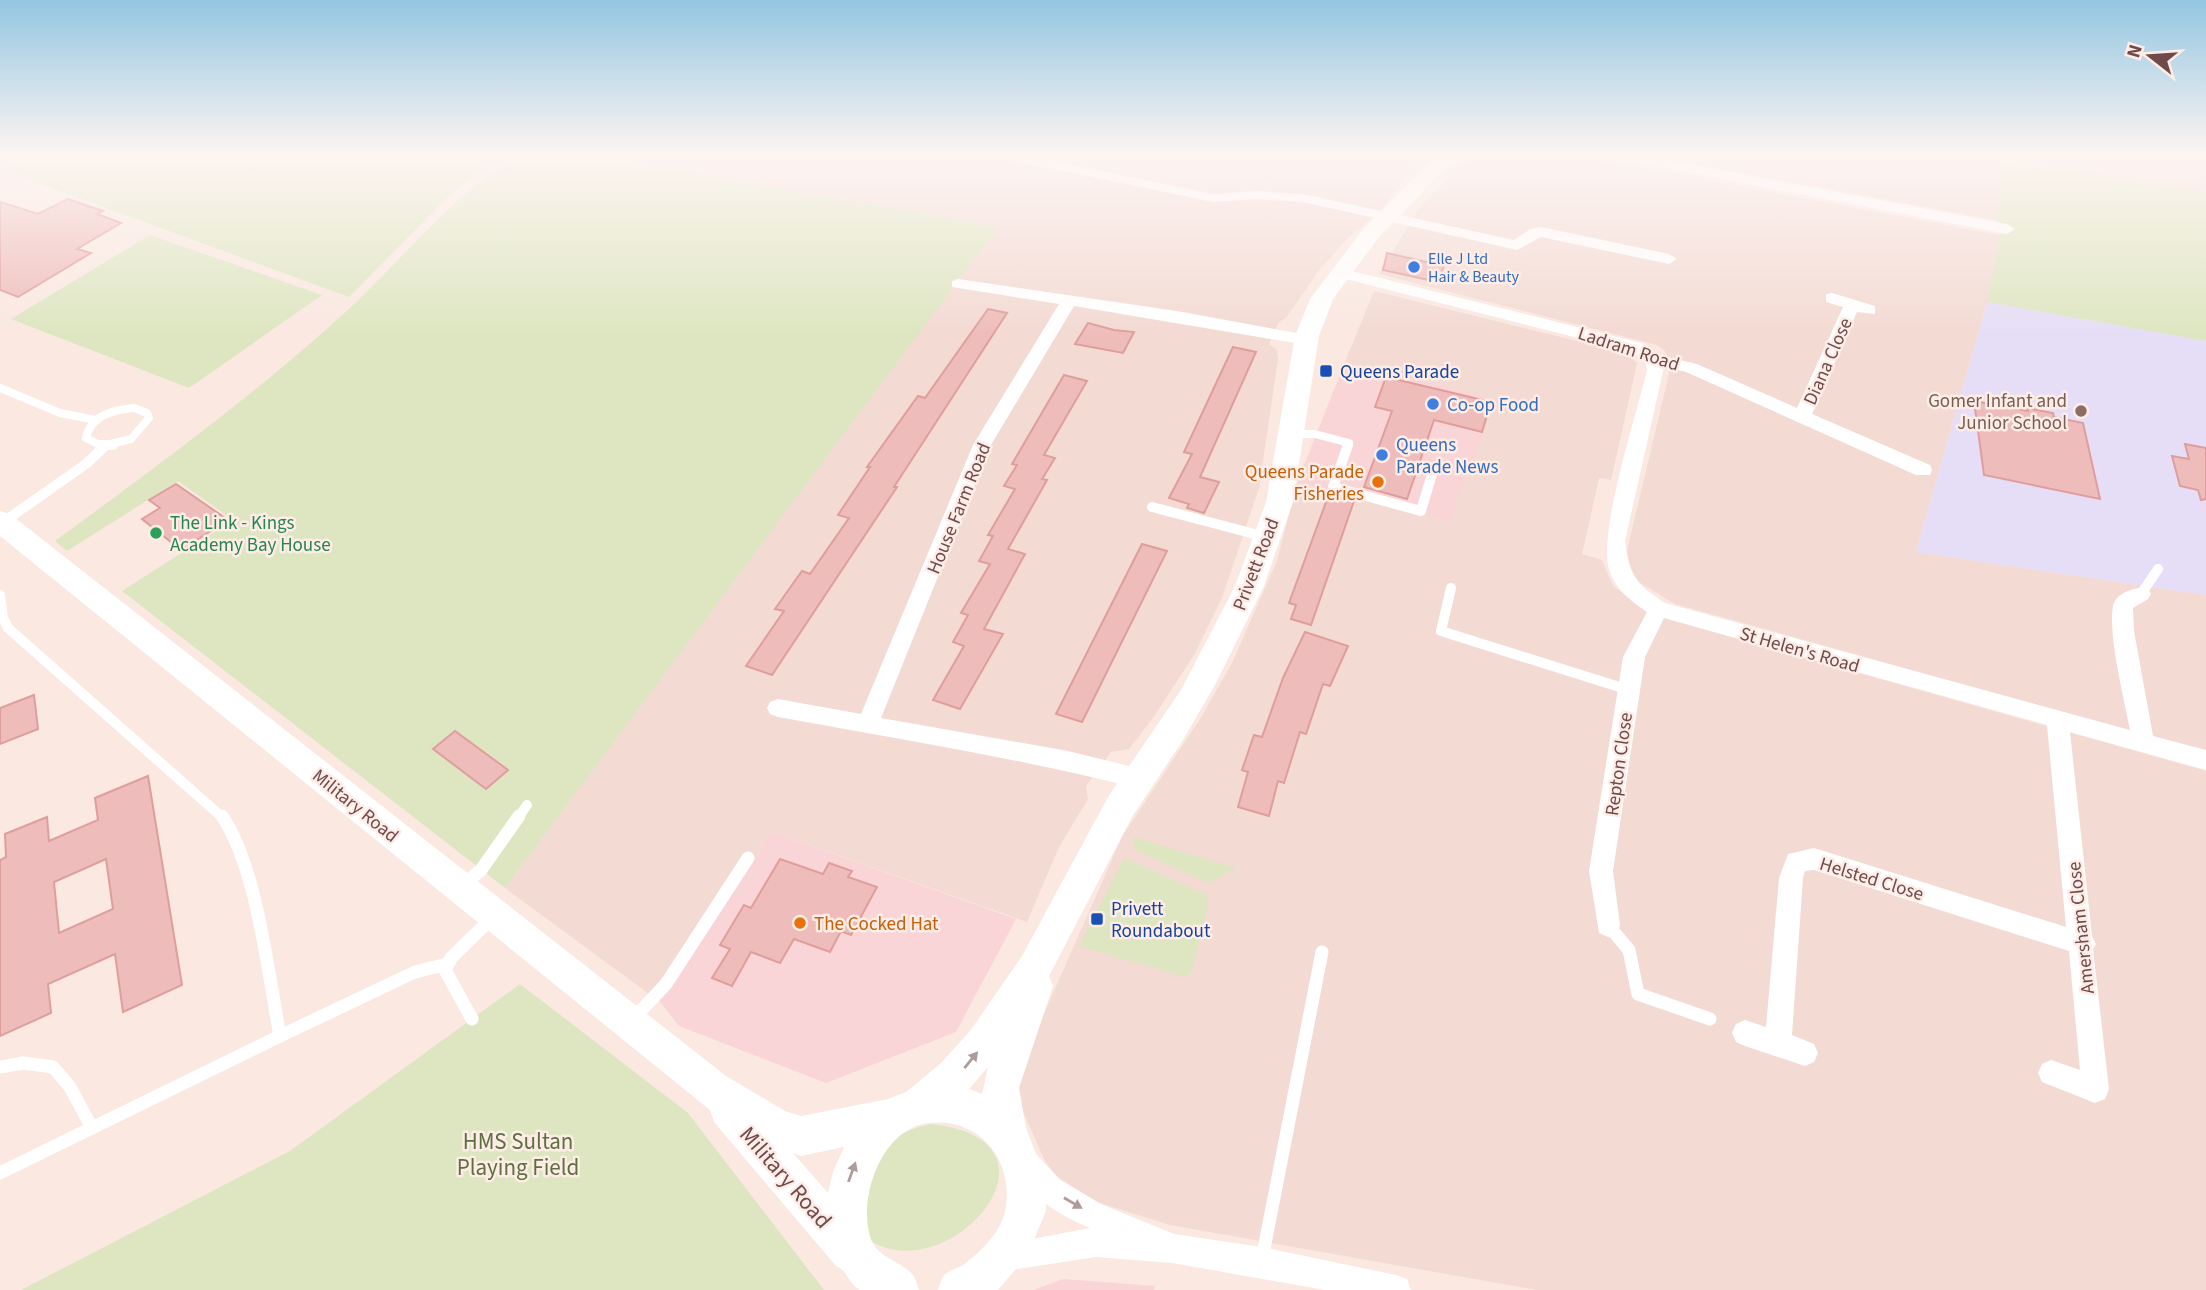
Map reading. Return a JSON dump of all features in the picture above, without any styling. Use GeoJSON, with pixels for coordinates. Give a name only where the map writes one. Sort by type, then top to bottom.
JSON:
{"type":"FeatureCollection","features":[{"type":"Feature","properties":{"kind":"main road","name":"Privett Road"},"geometry":{"type":"LineString","coordinates":[[906,1111],[948,1086],[971,1062],[1053,936],[1101,839],[1137,778],[1178,722],[1224,639],[1269,538],[1292,434],[1307,340],[1318,305],[1339,273],[1388,216]]}},
{"type":"Feature","properties":{"kind":"main road","name":"Military Road"},"geometry":{"type":"LineString","coordinates":[[1,522],[712,1090],[775,1127],[801,1136],[906,1111]]}},
{"type":"Feature","properties":{"kind":"main road","name":"Privett Road"},"geometry":{"type":"LineString","coordinates":[[1014,1145],[1000,1088],[1053,936]]}},
{"type":"Feature","properties":{"kind":"main road","name":"Military Road"},"geometry":{"type":"LineString","coordinates":[[712,1090],[883,1282]]}},
{"type":"Feature","properties":{"kind":"main road"},"geometry":{"type":"LineString","coordinates":[[883,1282],[847,1233],[844,1200],[851,1170],[868,1140],[906,1111],[951,1102],[985,1113],[1014,1145],[1027,1191],[1022,1225],[984,1277]]}},
{"type":"Feature","properties":{"kind":"street"},"geometry":{"type":"LineString","coordinates":[[1384,215],[1517,246],[1535,232],[1541,232],[1663,258],[1661,239]]}},
{"type":"Feature","properties":{"kind":"street"},"geometry":{"type":"LineString","coordinates":[[1934,215],[2007,229]]}},
{"type":"Feature","properties":{"kind":"street","name":"Ladram Road"},"geometry":{"type":"LineString","coordinates":[[1339,273],[1569,328],[1639,348],[1653,359],[1691,368],[1802,417],[1908,458],[1923,470]]}},
{"type":"Feature","properties":{"kind":"street"},"geometry":{"type":"LineString","coordinates":[[958,284],[1177,316],[1307,340]]}},
{"type":"Feature","properties":{"kind":"street","name":"Diana Close"},"geometry":{"type":"LineString","coordinates":[[1802,417],[1861,308],[1832,298]]}},
{"type":"Feature","properties":{"kind":"street","name":"House Farm Road"},"geometry":{"type":"LineString","coordinates":[[867,726],[982,445],[1069,301]]}},
{"type":"Feature","properties":{"kind":"street","name":"St Helen's Road"},"geometry":{"type":"LineString","coordinates":[[1653,359],[1656,370],[1615,541],[1619,570],[1632,591],[1659,609],[2058,722],[2206,760]]}},
{"type":"Feature","properties":{"kind":"street"},"geometry":{"type":"LineString","coordinates":[[2141,594],[2123,604],[2124,631],[2143,743]]}},
{"type":"Feature","properties":{"kind":"street","name":"Repton Close"},"geometry":{"type":"LineString","coordinates":[[1608,925],[1601,871],[1634,657],[1659,609]]}},
{"type":"Feature","properties":{"kind":"street"},"geometry":{"type":"LineString","coordinates":[[778,708],[1068,761],[1137,778]]}},
{"type":"Feature","properties":{"kind":"street","name":"Amersham Close"},"geometry":{"type":"LineString","coordinates":[[2051,1073],[2095,1089],[2058,722]]}},
{"type":"Feature","properties":{"kind":"street","name":"Helsted Close"},"geometry":{"type":"LineString","coordinates":[[1778,1044],[1791,878],[1796,862],[1814,859],[2082,944]]}},
{"type":"Feature","properties":{"kind":"street"},"geometry":{"type":"LineString","coordinates":[[1745,1032],[1805,1053]]}},
{"type":"Feature","properties":{"kind":"street"},"geometry":{"type":"LineString","coordinates":[[1014,1145],[1050,1190],[1093,1214],[1172,1248]]}},
{"type":"Feature","properties":{"kind":"street"},"geometry":{"type":"LineString","coordinates":[[984,1277],[1096,1242],[1172,1248],[1261,1262],[1396,1290]]}},
{"type":"Feature","properties":{"kind":"lane"},"geometry":{"type":"LineString","coordinates":[[0,388],[60,413],[96,420]]}},
{"type":"Feature","properties":{"kind":"lane"},"geometry":{"type":"LineString","coordinates":[[1,522],[86,464],[105,446],[135,436],[149,418],[147,413],[134,408],[115,410],[96,420],[89,426],[86,438],[89,443],[105,446]]}},
{"type":"Feature","properties":{"kind":"lane"},"geometry":{"type":"LineString","coordinates":[[1292,434],[1315,434],[1349,443],[1333,487],[1421,511],[1432,474]]}},
{"type":"Feature","properties":{"kind":"lane"},"geometry":{"type":"LineString","coordinates":[[1152,507],[1269,538]]}},
{"type":"Feature","properties":{"kind":"lane"},"geometry":{"type":"LineString","coordinates":[[2141,594],[2158,569]]}},
{"type":"Feature","properties":{"kind":"lane"},"geometry":{"type":"LineString","coordinates":[[1451,588],[1441,631],[1629,690]]}},
{"type":"Feature","properties":{"kind":"lane"},"geometry":{"type":"LineString","coordinates":[[0,595],[3,618],[8,628],[222,816],[233,832],[246,866],[280,1036]]}},
{"type":"Feature","properties":{"kind":"lane"},"geometry":{"type":"LineString","coordinates":[[460,888],[481,870],[527,805]]}},
{"type":"Feature","properties":{"kind":"lane"},"geometry":{"type":"LineString","coordinates":[[629,1024],[666,984],[748,858]]}},
{"type":"Feature","properties":{"kind":"lane"},"geometry":{"type":"LineString","coordinates":[[0,1173],[415,972],[447,964],[493,917]]}},
{"type":"Feature","properties":{"kind":"lane"},"geometry":{"type":"LineString","coordinates":[[1608,925],[1629,950],[1638,994],[1710,1019]]}},
{"type":"Feature","properties":{"kind":"lane"},"geometry":{"type":"LineString","coordinates":[[1261,1262],[1322,952]]}},
{"type":"Feature","properties":{"kind":"lane"},"geometry":{"type":"LineString","coordinates":[[447,964],[446,974],[472,1019]]}},
{"type":"Feature","properties":{"kind":"lane"},"geometry":{"type":"LineString","coordinates":[[0,1068],[23,1063],[53,1067],[70,1087],[92,1128]]}},
{"type":"Feature","properties":{"kind":"shaded area"},"geometry":{"type":"Polygon","coordinates":[[[931,215],[1375,215],[1350,236],[1320,269],[1286,318],[1279,322],[1269,344],[1277,350],[1278,359],[1259,488],[1222,598],[1194,655],[1153,718],[1129,749],[1111,752],[1086,786],[1088,799],[1059,847],[1027,922],[772,832],[660,1002],[505,888],[997,227],[931,215]]]}},
{"type":"Feature","properties":{"kind":"shaded area"},"geometry":{"type":"Polygon","coordinates":[[[1415,215],[1894,215],[1999,235],[1987,302],[1916,552],[2206,595],[2206,752],[1675,604],[1639,582],[1630,567],[1627,551],[1670,370],[1665,351],[1657,345],[1379,274],[1415,215]]]}},
{"type":"Feature","properties":{"kind":"shaded area"},"geometry":{"type":"Polygon","coordinates":[[[1970,215],[1996,215],[1996,220],[1970,215]]]}},
{"type":"Feature","properties":{"kind":"shaded area"},"geometry":{"type":"Polygon","coordinates":[[[1374,291],[1626,353],[1637,363],[1611,480],[1599,478],[1582,554],[1602,560],[1613,586],[1643,608],[1692,626],[2206,771],[2206,1290],[1537,1290],[1170,1225],[1094,1201],[1057,1176],[1045,1161],[1020,1105],[1017,1075],[1122,837],[1202,716],[1232,663],[1277,561],[1297,483],[1350,497],[1482,432],[1495,399],[1345,362],[1374,291]]]}},
{"type":"Feature","properties":{"kind":"shaded area","name":"Gomer Infant and Junior School"},"geometry":{"type":"Polygon","coordinates":[[[1987,302],[2206,341],[2206,595],[1916,552],[1987,302]]]}},
{"type":"Feature","properties":{"kind":"shaded area"},"geometry":{"type":"Polygon","coordinates":[[[1345,362],[1496,399],[1449,520],[1297,483],[1345,362]]]}},
{"type":"Feature","properties":{"kind":"shaded area"},"geometry":{"type":"Polygon","coordinates":[[[772,832],[1016,919],[956,1032],[826,1083],[679,1026],[660,1002],[772,832]]]}},
{"type":"Feature","properties":{"kind":"shaded area"},"geometry":{"type":"Polygon","coordinates":[[[1063,1279],[1155,1286],[1154,1290],[1034,1290],[1063,1279]]]}},
{"type":"Feature","properties":{"kind":"green space"},"geometry":{"type":"Polygon","coordinates":[[[126,215],[430,215],[349,297],[126,215]]]}},
{"type":"Feature","properties":{"kind":"green space"},"geometry":{"type":"Polygon","coordinates":[[[443,215],[932,215],[998,227],[505,888],[122,591],[233,520],[178,481],[67,551],[55,541],[235,406],[360,298],[443,215]]]}},
{"type":"Feature","properties":{"kind":"green space"},"geometry":{"type":"Polygon","coordinates":[[[1996,215],[2206,215],[2206,341],[1987,302],[1999,235],[2010,230],[1996,220],[1996,215]]]}},
{"type":"Feature","properties":{"kind":"green space"},"geometry":{"type":"Polygon","coordinates":[[[150,235],[322,295],[189,388],[11,319],[150,235]]]}},
{"type":"Feature","properties":{"kind":"green space"},"geometry":{"type":"Polygon","coordinates":[[[1133,837],[1236,868],[1209,883],[1135,850],[1133,837]]]}},
{"type":"Feature","properties":{"kind":"green space"},"geometry":{"type":"Polygon","coordinates":[[[1124,858],[1207,895],[1209,900],[1192,971],[1186,977],[1079,946],[1124,858]]]}},
{"type":"Feature","properties":{"kind":"green space","name":"HMS Sultan Playing Field"},"geometry":{"type":"Polygon","coordinates":[[[520,984],[688,1113],[824,1290],[21,1290],[290,1151],[520,984]]]}},
{"type":"Feature","properties":{"kind":"green space"},"geometry":{"type":"Polygon","coordinates":[[[931,1124],[974,1136],[995,1156],[998,1181],[986,1207],[964,1230],[935,1246],[903,1251],[871,1241],[866,1225],[862,1192],[864,1184],[889,1144],[910,1130],[931,1124]]]}},
{"type":"Feature","properties":{"kind":"building"},"geometry":{"type":"Polygon","coordinates":[[[0,215],[100,215],[121,223],[77,249],[91,253],[18,297],[0,290],[0,215]]]}},
{"type":"Feature","properties":{"kind":"building"},"geometry":{"type":"Polygon","coordinates":[[[1387,253],[1444,266],[1438,282],[1383,270],[1387,253]]]}},
{"type":"Feature","properties":{"kind":"building"},"geometry":{"type":"Polygon","coordinates":[[[988,309],[1007,313],[894,487],[897,487],[772,675],[746,666],[784,611],[775,609],[802,571],[810,574],[849,518],[838,515],[870,467],[867,467],[918,396],[925,398],[988,309]]]}},
{"type":"Feature","properties":{"kind":"building"},"geometry":{"type":"Polygon","coordinates":[[[1088,323],[1134,332],[1123,353],[1075,344],[1088,323]]]}},
{"type":"Feature","properties":{"kind":"building"},"geometry":{"type":"Polygon","coordinates":[[[1233,347],[1256,352],[1200,477],[1219,482],[1204,513],[1187,508],[1189,504],[1169,498],[1192,454],[1184,452],[1233,347]]]}},
{"type":"Feature","properties":{"kind":"building"},"geometry":{"type":"Polygon","coordinates":[[[1064,375],[1087,381],[1044,455],[1055,458],[1042,479],[1047,480],[1008,549],[1025,554],[984,629],[1003,634],[960,709],[933,700],[964,646],[953,642],[968,615],[961,613],[990,564],[979,561],[993,536],[988,535],[1015,489],[1004,486],[1017,465],[1012,464],[1064,375]]]}},
{"type":"Feature","properties":{"kind":"building"},"geometry":{"type":"Polygon","coordinates":[[[1386,377],[1491,402],[1482,432],[1434,420],[1407,499],[1364,487],[1392,411],[1375,407],[1386,377]]]}},
{"type":"Feature","properties":{"kind":"building"},"geometry":{"type":"Polygon","coordinates":[[[1974,401],[2053,413],[2054,417],[2083,423],[2100,499],[1984,475],[1974,401]]]}},
{"type":"Feature","properties":{"kind":"building"},"geometry":{"type":"Polygon","coordinates":[[[2185,444],[2206,448],[2206,499],[2201,500],[2198,490],[2180,486],[2172,456],[2189,459],[2185,444]]]}},
{"type":"Feature","properties":{"kind":"building"},"geometry":{"type":"Polygon","coordinates":[[[176,484],[228,520],[181,550],[142,519],[160,508],[149,500],[176,484]]]}},
{"type":"Feature","properties":{"kind":"building"},"geometry":{"type":"Polygon","coordinates":[[[1329,494],[1354,501],[1311,625],[1291,619],[1296,605],[1289,603],[1329,494]]]}},
{"type":"Feature","properties":{"kind":"building"},"geometry":{"type":"Polygon","coordinates":[[[1142,544],[1167,551],[1082,722],[1056,714],[1142,544]]]}},
{"type":"Feature","properties":{"kind":"building"},"geometry":{"type":"Polygon","coordinates":[[[1305,632],[1348,646],[1330,686],[1323,684],[1306,734],[1300,732],[1284,783],[1278,781],[1269,816],[1238,807],[1248,772],[1242,770],[1254,735],[1262,737],[1283,678],[1305,632]]]}},
{"type":"Feature","properties":{"kind":"building"},"geometry":{"type":"Polygon","coordinates":[[[34,695],[38,729],[0,744],[0,708],[34,695]]]}},
{"type":"Feature","properties":{"kind":"building"},"geometry":{"type":"Polygon","coordinates":[[[455,731],[508,770],[486,789],[433,749],[455,731]]]}},
{"type":"Feature","properties":{"kind":"building"},"geometry":{"type":"Polygon","coordinates":[[[148,776],[182,985],[123,1012],[115,954],[48,984],[51,1013],[0,1036],[0,860],[6,857],[5,834],[47,817],[49,841],[98,820],[95,798],[148,776]],[[106,859],[54,882],[59,933],[113,909],[106,859]]]}},
{"type":"Feature","properties":{"kind":"building","name":"The Cocked Hat"},"geometry":{"type":"Polygon","coordinates":[[[780,859],[823,874],[829,863],[852,871],[848,877],[877,887],[851,935],[841,931],[830,952],[794,939],[780,963],[751,952],[732,986],[712,978],[730,949],[720,945],[744,905],[751,908],[780,859]]]}},
{"type":"Feature","properties":{"kind":"place","name":"Elle J Ltd Hair & Beauty"},"geometry":{"type":"Point","coordinates":[1414,267]}},
{"type":"Feature","properties":{"kind":"place","name":"Queens Parade"},"geometry":{"type":"Point","coordinates":[1326,371]}},
{"type":"Feature","properties":{"kind":"place","name":"Co-op Food"},"geometry":{"type":"Point","coordinates":[1433,404]}},
{"type":"Feature","properties":{"kind":"place","name":"Gomer Infant and Junior School"},"geometry":{"type":"Point","coordinates":[2081,411]}},
{"type":"Feature","properties":{"kind":"place","name":"Queens Parade News"},"geometry":{"type":"Point","coordinates":[1382,455]}},
{"type":"Feature","properties":{"kind":"place","name":"Queens Parade Fisheries"},"geometry":{"type":"Point","coordinates":[1378,482]}},
{"type":"Feature","properties":{"kind":"place","name":"The Link - Kings Academy Bay House"},"geometry":{"type":"Point","coordinates":[156,533]}},
{"type":"Feature","properties":{"kind":"place","name":"Privett Roundabout"},"geometry":{"type":"Point","coordinates":[1097,919]}},
{"type":"Feature","properties":{"kind":"place","name":"The Cocked Hat"},"geometry":{"type":"Point","coordinates":[800,923]}}]}
